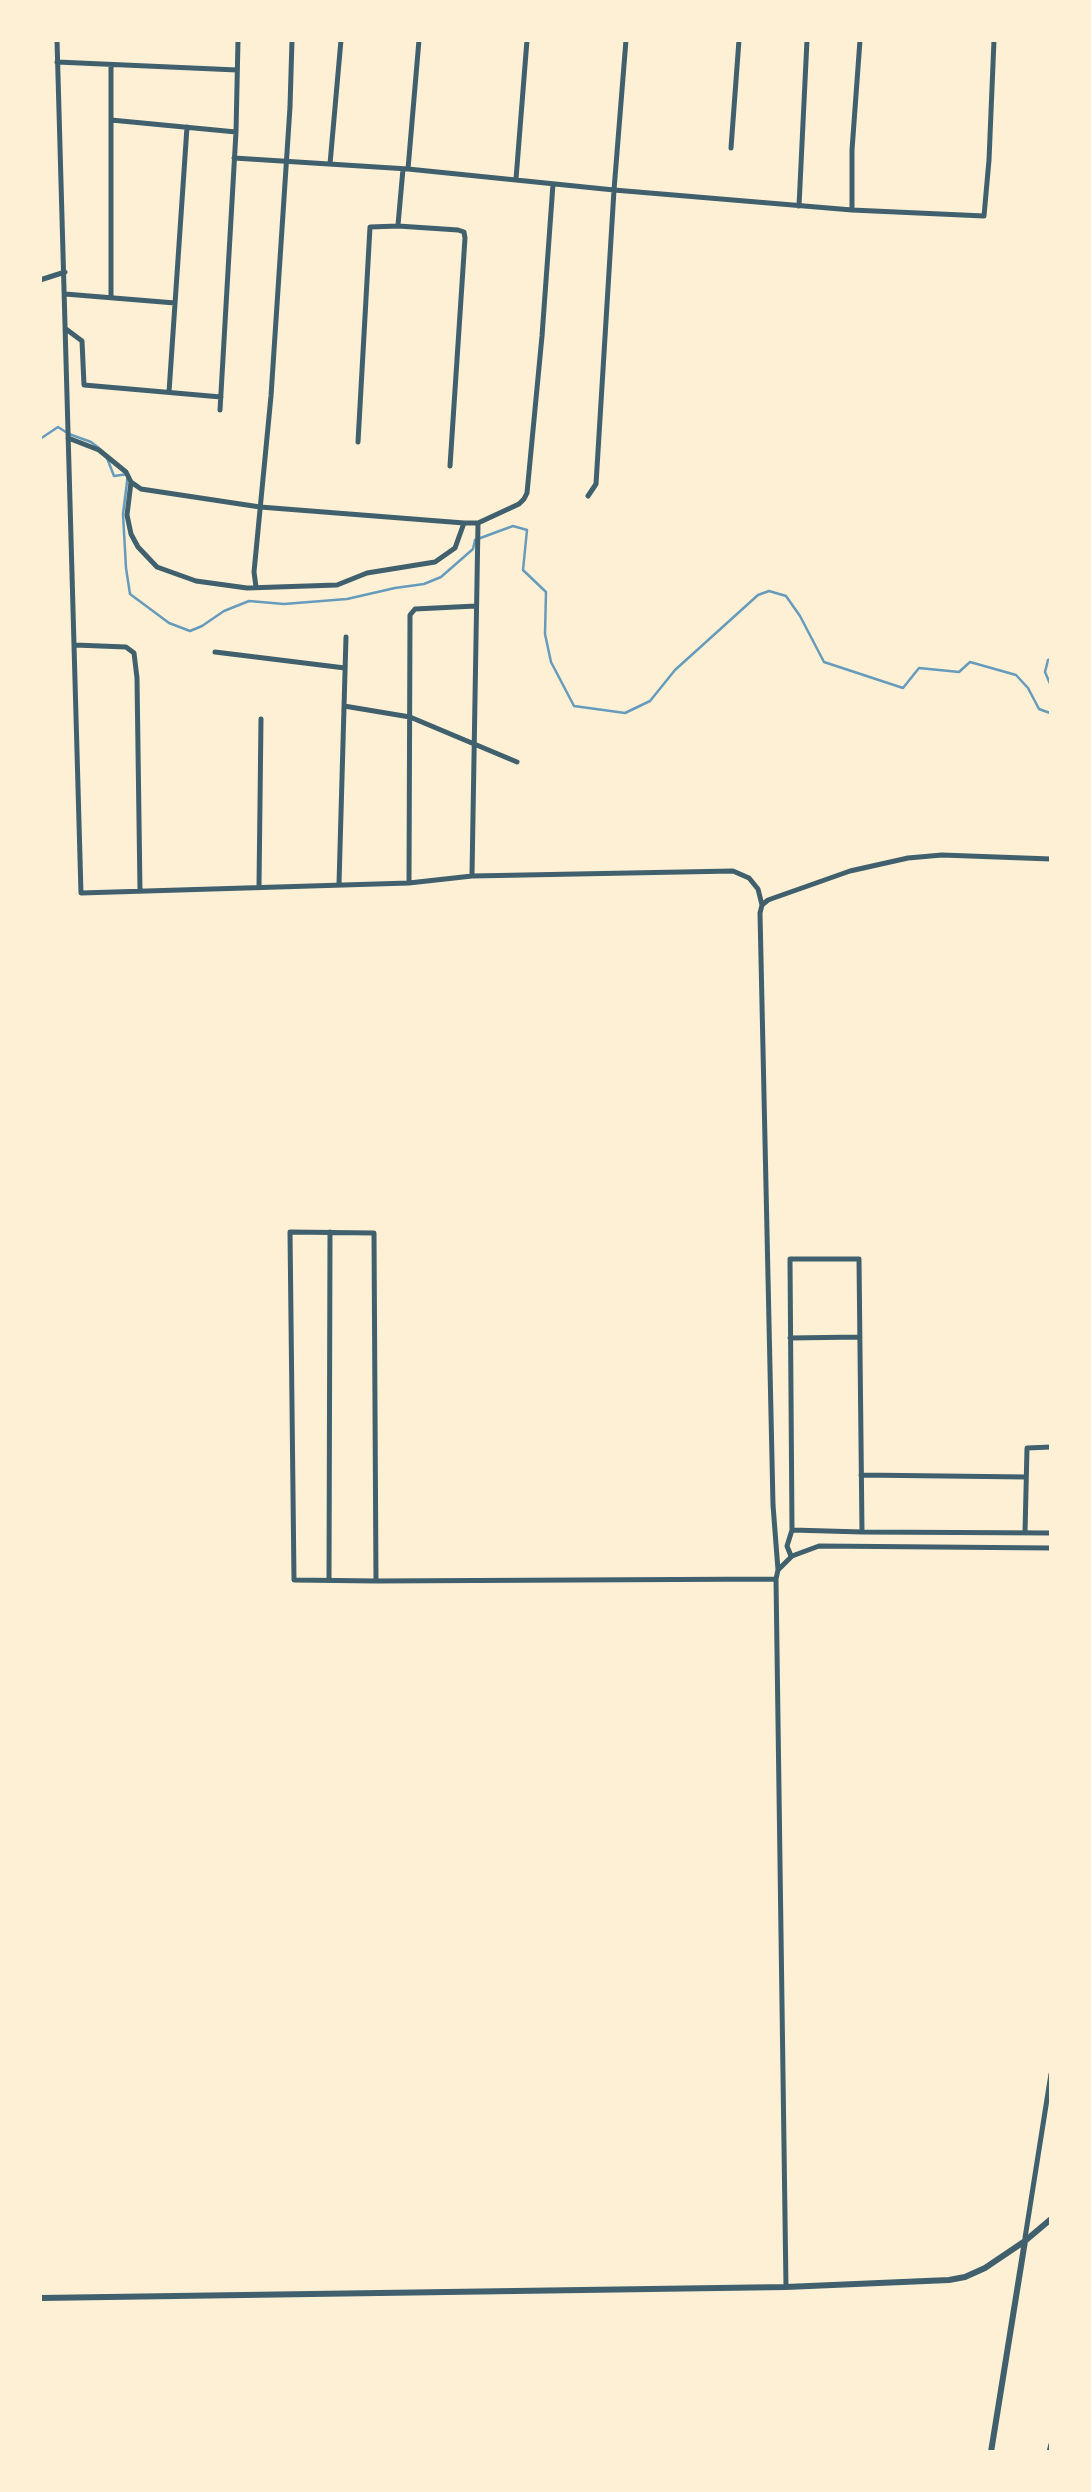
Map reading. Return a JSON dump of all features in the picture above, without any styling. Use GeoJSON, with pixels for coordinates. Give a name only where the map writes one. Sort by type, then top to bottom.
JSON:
{"type":"FeatureCollection","features":[{"type":"Feature","properties":{"kind":"street"},"geometry":{"type":"LineString","coordinates":[[57,40],[81,893],[409,883],[472,876],[733,871],[749,878],[758,888],[762,905],[772,1486],[778,1570],[786,2287]]}},
{"type":"Feature","properties":{"kind":"street"},"geometry":{"type":"LineString","coordinates":[[220,410],[238,40]]}},
{"type":"Feature","properties":{"kind":"street"},"geometry":{"type":"LineString","coordinates":[[256,587],[292,40]]}},
{"type":"Feature","properties":{"kind":"street"},"geometry":{"type":"LineString","coordinates":[[330,164],[341,40]]}},
{"type":"Feature","properties":{"kind":"street"},"geometry":{"type":"LineString","coordinates":[[398,226],[419,40]]}},
{"type":"Feature","properties":{"kind":"street"},"geometry":{"type":"LineString","coordinates":[[516,179],[527,40]]}},
{"type":"Feature","properties":{"kind":"street"},"geometry":{"type":"LineString","coordinates":[[588,496],[596,484],[626,40]]}},
{"type":"Feature","properties":{"kind":"street"},"geometry":{"type":"LineString","coordinates":[[731,148],[739,40]]}},
{"type":"Feature","properties":{"kind":"street"},"geometry":{"type":"LineString","coordinates":[[799,206],[807,40]]}},
{"type":"Feature","properties":{"kind":"street"},"geometry":{"type":"LineString","coordinates":[[852,210],[860,40]]}},
{"type":"Feature","properties":{"kind":"street"},"geometry":{"type":"LineString","coordinates":[[234,158],[405,169],[799,206],[984,216],[994,40]]}},
{"type":"Feature","properties":{"kind":"street"},"geometry":{"type":"LineString","coordinates":[[57,62],[237,70]]}},
{"type":"Feature","properties":{"kind":"street"},"geometry":{"type":"LineString","coordinates":[[111,65],[111,298]]}},
{"type":"Feature","properties":{"kind":"street"},"geometry":{"type":"LineString","coordinates":[[111,120],[236,132]]}},
{"type":"Feature","properties":{"kind":"street"},"geometry":{"type":"LineString","coordinates":[[169,392],[186,127]]}},
{"type":"Feature","properties":{"kind":"street"},"geometry":{"type":"LineString","coordinates":[[68,438],[100,450],[141,489],[260,508],[478,523],[519,504],[527,493],[553,184]]}},
{"type":"Feature","properties":{"kind":"street"},"geometry":{"type":"LineString","coordinates":[[358,442],[369,232],[373,226],[458,230],[464,232],[465,238],[450,466]]}},
{"type":"Feature","properties":{"kind":"street"},"geometry":{"type":"LineString","coordinates":[[40,280],[65,272]]}},
{"type":"Feature","properties":{"kind":"street"},"geometry":{"type":"LineString","coordinates":[[65,294],[175,303]]}},
{"type":"Feature","properties":{"kind":"street"},"geometry":{"type":"LineString","coordinates":[[66,328],[82,342],[84,384],[221,396]]}},
{"type":"Feature","properties":{"kind":"street"},"geometry":{"type":"LineString","coordinates":[[132,482],[127,514],[138,547],[157,567],[196,580],[256,587],[338,585],[367,573],[434,562],[455,548],[464,523]]}},
{"type":"Feature","properties":{"kind":"street"},"geometry":{"type":"LineString","coordinates":[[472,876],[478,523]]}},
{"type":"Feature","properties":{"kind":"street"},"geometry":{"type":"LineString","coordinates":[[409,883],[412,611],[476,606]]}},
{"type":"Feature","properties":{"kind":"street"},"geometry":{"type":"LineString","coordinates":[[338,885],[346,638]]}},
{"type":"Feature","properties":{"kind":"street"},"geometry":{"type":"LineString","coordinates":[[74,645],[126,647],[134,652],[138,678],[140,891]]}},
{"type":"Feature","properties":{"kind":"street"},"geometry":{"type":"LineString","coordinates":[[215,652],[345,668]]}},
{"type":"Feature","properties":{"kind":"street"},"geometry":{"type":"LineString","coordinates":[[344,706],[410,717],[516,762]]}},
{"type":"Feature","properties":{"kind":"street"},"geometry":{"type":"LineString","coordinates":[[260,887],[261,719]]}},
{"type":"Feature","properties":{"kind":"street"},"geometry":{"type":"LineString","coordinates":[[762,905],[850,871],[908,858],[942,855],[1051,859]]}},
{"type":"Feature","properties":{"kind":"street"},"geometry":{"type":"LineString","coordinates":[[376,1582],[374,1233],[290,1232],[294,1580],[376,1582],[776,1579]]}},
{"type":"Feature","properties":{"kind":"street"},"geometry":{"type":"LineString","coordinates":[[329,1580],[330,1232]]}},
{"type":"Feature","properties":{"kind":"street"},"geometry":{"type":"LineString","coordinates":[[786,1546],[792,1530],[790,1259],[859,1258],[862,1532]]}},
{"type":"Feature","properties":{"kind":"street"},"geometry":{"type":"LineString","coordinates":[[790,1338],[860,1337]]}},
{"type":"Feature","properties":{"kind":"street"},"geometry":{"type":"LineString","coordinates":[[1025,1533],[1027,1448],[1051,1447]]}},
{"type":"Feature","properties":{"kind":"street"},"geometry":{"type":"LineString","coordinates":[[861,1475],[1026,1477]]}},
{"type":"Feature","properties":{"kind":"street"},"geometry":{"type":"LineString","coordinates":[[792,1530],[1051,1533]]}},
{"type":"Feature","properties":{"kind":"street"},"geometry":{"type":"LineString","coordinates":[[777,1545],[786,1546]]}},
{"type":"Feature","properties":{"kind":"street"},"geometry":{"type":"LineString","coordinates":[[786,1546],[792,1556]]}},
{"type":"Feature","properties":{"kind":"street"},"geometry":{"type":"LineString","coordinates":[[778,1570],[792,1556],[819,1546],[1051,1548]]}},
{"type":"Feature","properties":{"kind":"street"},"geometry":{"type":"LineString","coordinates":[[992,2452],[1048,2114],[1051,2074]]}},
{"type":"Feature","properties":{"kind":"street"},"geometry":{"type":"LineString","coordinates":[[40,2298],[786,2287],[949,2280],[985,2268],[1047,2227],[1051,2219]]}},
{"type":"Feature","properties":{"kind":"street"},"geometry":{"type":"LineString","coordinates":[[1049,2452],[1051,2444]]}},
{"type":"Feature","properties":{"kind":"waterway"},"geometry":{"type":"LineString","coordinates":[[40,439],[58,427],[99,448]]}},
{"type":"Feature","properties":{"kind":"waterway"},"geometry":{"type":"LineString","coordinates":[[107,458],[114,476],[128,474],[123,514],[130,594],[169,623],[190,631],[249,601],[284,604],[347,599],[424,584],[441,577],[473,549],[475,540],[513,526],[527,530],[523,570],[546,592],[545,634],[551,662],[574,706],[625,713],[650,701],[675,670],[758,595],[769,591],[786,596],[824,662],[903,688],[919,668],[959,672],[970,662],[1016,675],[1039,709],[1050,713],[1051,710]]}},
{"type":"Feature","properties":{"kind":"waterway"},"geometry":{"type":"LineString","coordinates":[[1051,659],[1045,672],[1051,686]]}}]}
